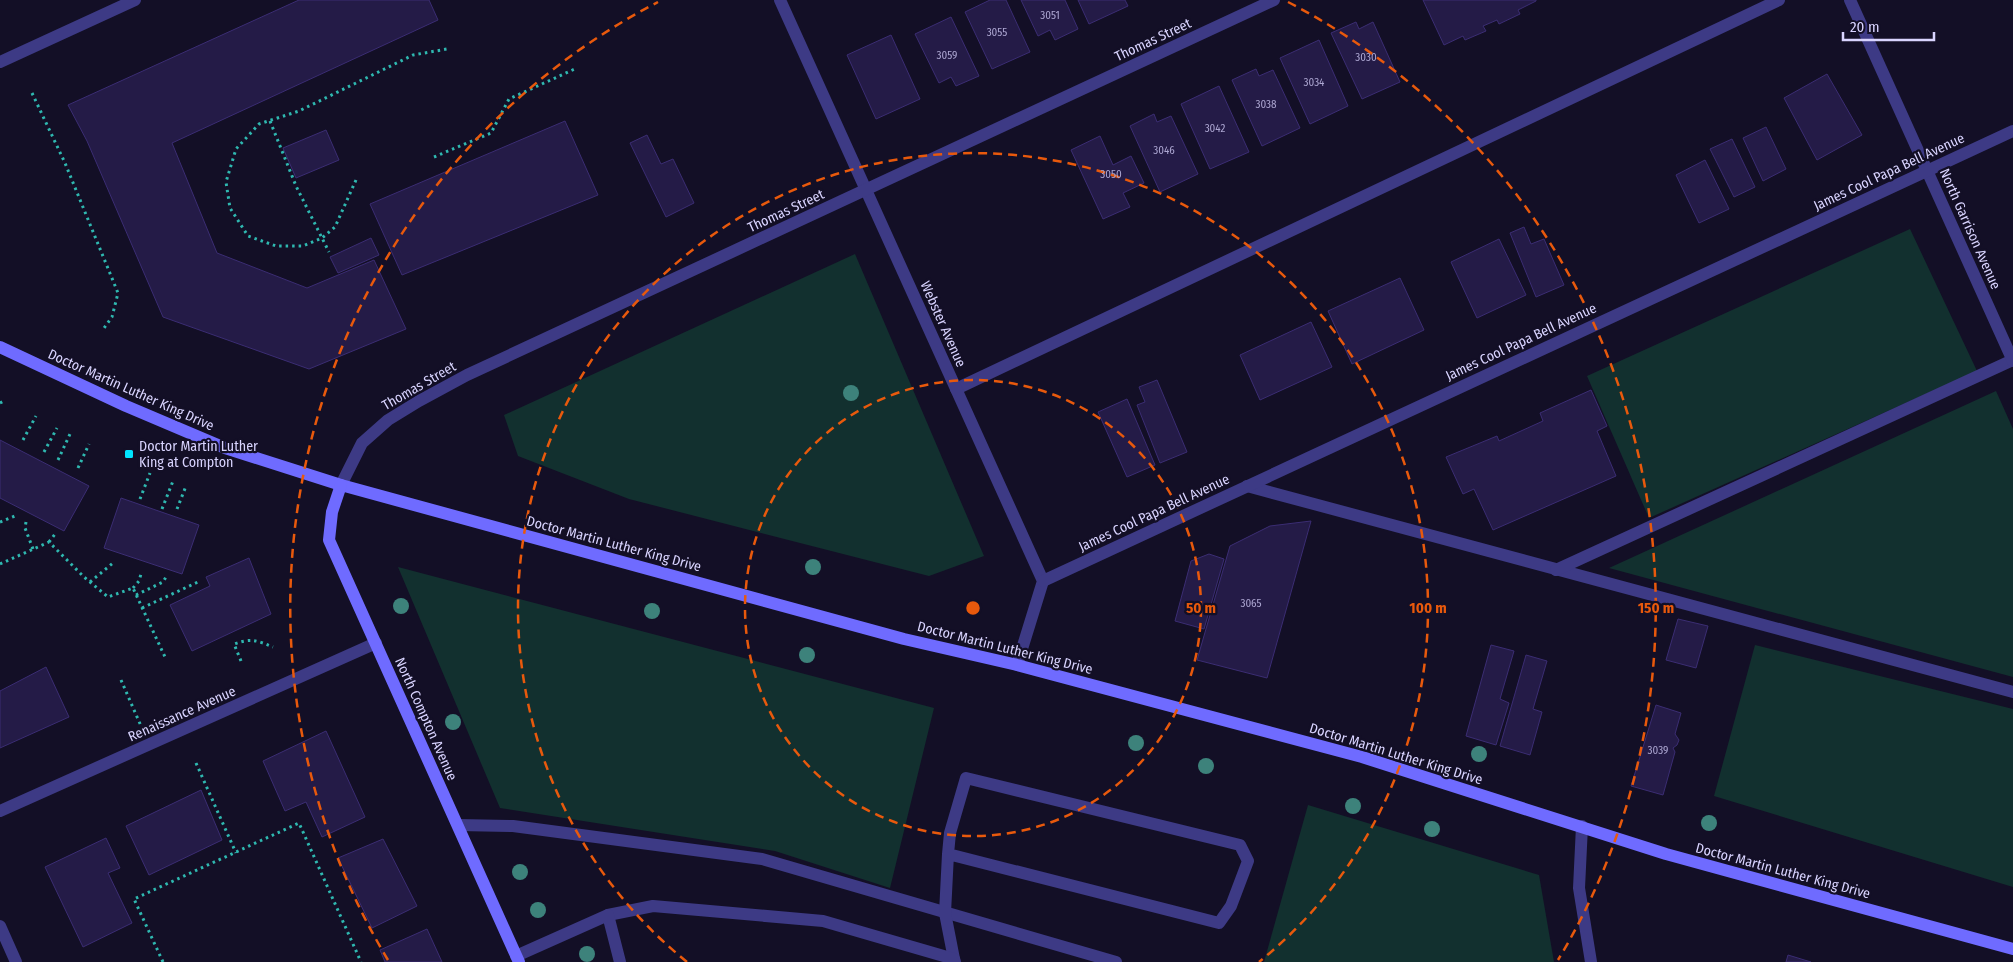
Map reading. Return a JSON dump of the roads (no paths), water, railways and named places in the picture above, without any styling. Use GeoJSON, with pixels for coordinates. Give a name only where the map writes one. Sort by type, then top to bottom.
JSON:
{"type":"FeatureCollection","features":[{"type":"Feature","properties":{"kind":"main road","name":"Doctor Martin Luther King Drive"},"geometry":{"type":"LineString","coordinates":[[0,346],[126,406],[226,448],[341,485],[904,639],[1017,665],[1362,757],[1666,854],[2013,949]]}},
{"type":"Feature","properties":{"kind":"main road","name":"North Compton Avenue"},"geometry":{"type":"LineString","coordinates":[[341,485],[332,512],[329,540],[518,959]]}},
{"type":"Feature","properties":{"kind":"street"},"geometry":{"type":"LineString","coordinates":[[0,62],[135,0]]}},
{"type":"Feature","properties":{"kind":"street","name":"Webster Avenue"},"geometry":{"type":"LineString","coordinates":[[780,0],[1043,581]]}},
{"type":"Feature","properties":{"kind":"street","name":"Thomas Street"},"geometry":{"type":"LineString","coordinates":[[341,485],[362,443],[388,420],[468,375],[1274,0]]}},
{"type":"Feature","properties":{"kind":"street"},"geometry":{"type":"LineString","coordinates":[[956,389],[1779,0]]}},
{"type":"Feature","properties":{"kind":"street","name":"North Garrison Avenue"},"geometry":{"type":"LineString","coordinates":[[1850,0],[2013,361]]}},
{"type":"Feature","properties":{"kind":"street","name":"James Cool Papa Bell Avenue"},"geometry":{"type":"LineString","coordinates":[[1043,581],[2013,131]]}},
{"type":"Feature","properties":{"kind":"street"},"geometry":{"type":"LineString","coordinates":[[1556,570],[2013,361]]}},
{"type":"Feature","properties":{"kind":"street"},"geometry":{"type":"LineString","coordinates":[[1247,486],[2013,692]]}},
{"type":"Feature","properties":{"kind":"street"},"geometry":{"type":"LineString","coordinates":[[1017,665],[1043,581]]}},
{"type":"Feature","properties":{"kind":"street","name":"Renaissance Avenue"},"geometry":{"type":"LineString","coordinates":[[0,811],[376,644]]}},
{"type":"Feature","properties":{"kind":"street"},"geometry":{"type":"LineString","coordinates":[[518,959],[608,915],[654,906],[823,921],[954,961],[945,913],[948,854],[950,833],[966,778],[1240,845],[1248,861],[1231,906],[1220,923],[948,854]]}},
{"type":"Feature","properties":{"kind":"street"},"geometry":{"type":"LineString","coordinates":[[458,825],[513,826],[762,859],[1116,962]]}},
{"type":"Feature","properties":{"kind":"street"},"geometry":{"type":"LineString","coordinates":[[1582,826],[1579,888],[1591,962]]}},
{"type":"Feature","properties":{"kind":"street"},"geometry":{"type":"LineString","coordinates":[[608,915],[620,962]]}},
{"type":"Feature","properties":{"kind":"street"},"geometry":{"type":"LineString","coordinates":[[0,926],[16,962]]}},
{"type":"Feature","properties":{"kind":"place","name":"Doctor Martin Luther King at Compton"},"geometry":{"type":"Point","coordinates":[129,454]}}]}
